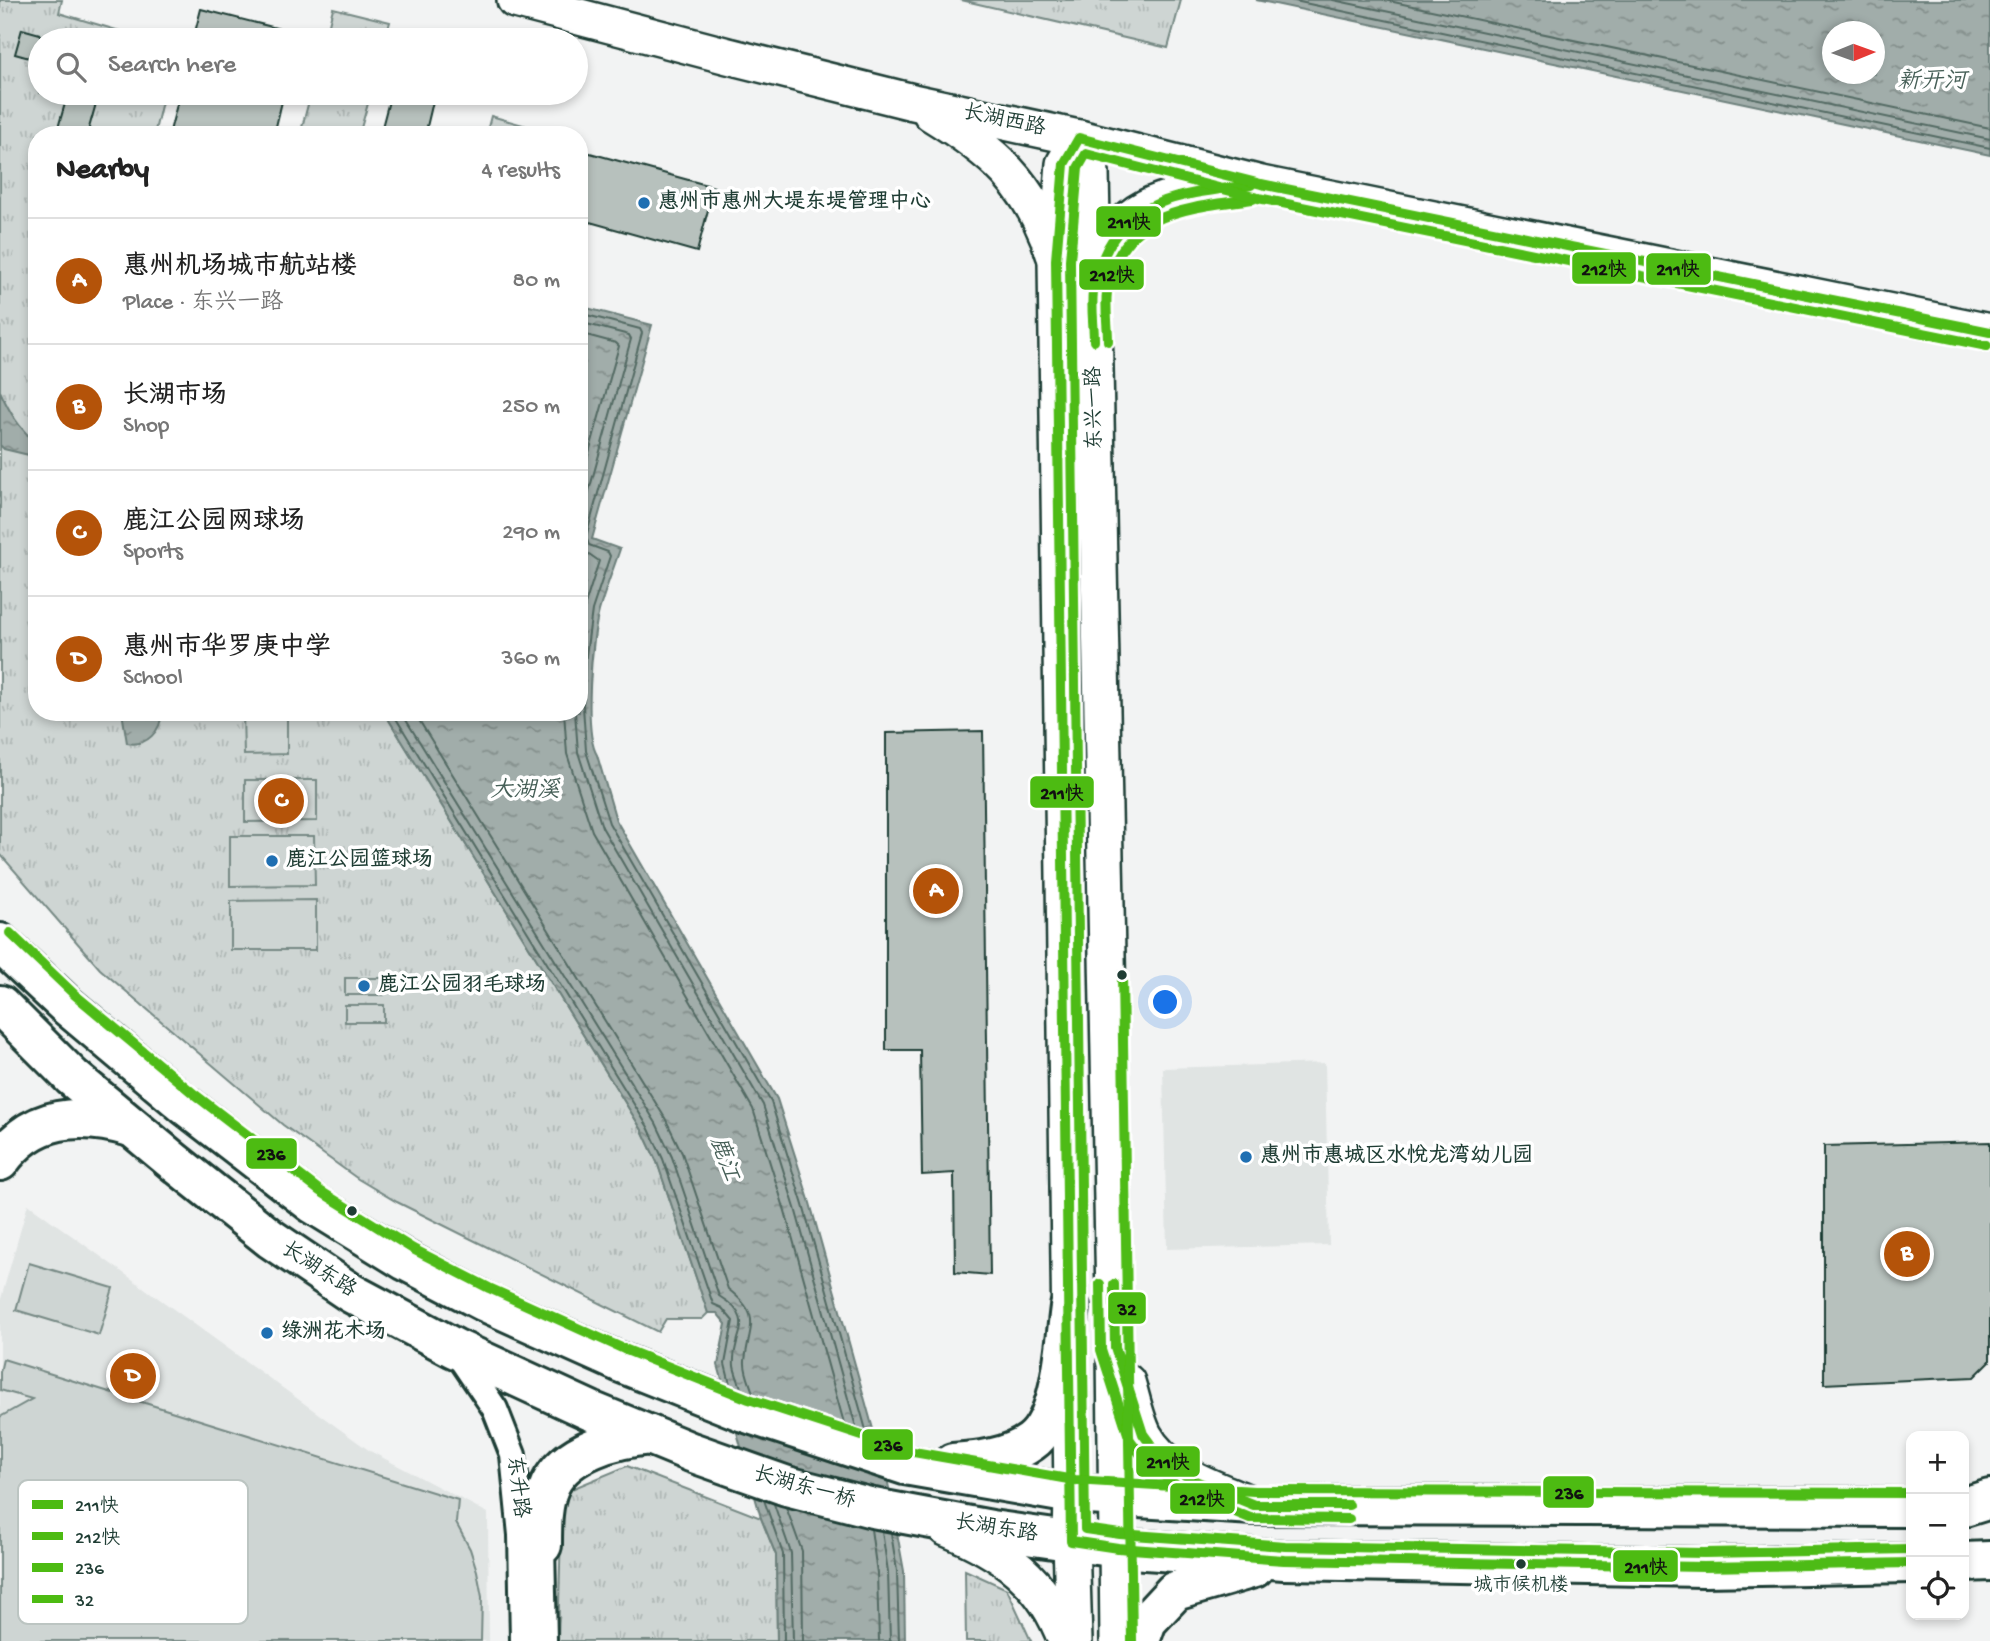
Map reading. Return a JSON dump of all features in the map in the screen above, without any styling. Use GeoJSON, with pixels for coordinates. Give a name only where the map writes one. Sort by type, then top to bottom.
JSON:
{"type":"FeatureCollection","features":[{"type":"Feature","properties":{"kind":"main road"},"geometry":{"type":"LineString","coordinates":[[0,920],[66,1005]]}},
{"type":"Feature","properties":{"kind":"main road"},"geometry":{"type":"LineString","coordinates":[[0,943],[66,1005],[154,1080],[281,1180],[368,1239],[483,1301],[561,1337],[755,1416],[905,1465],[1072,1494],[1254,1505],[1906,1507]]}},
{"type":"Feature","properties":{"kind":"main road","name":"长湖东路"},"geometry":{"type":"LineString","coordinates":[[0,1005],[72,1077],[243,1219],[295,1257],[351,1293],[454,1348],[691,1452]]}},
{"type":"Feature","properties":{"kind":"main road"},"geometry":{"type":"LineString","coordinates":[[0,1161],[26,1134],[49,1122],[75,1119],[108,1121],[131,1127]]}},
{"type":"Feature","properties":{"kind":"main road"},"geometry":{"type":"LineString","coordinates":[[905,1465],[940,1465],[987,1459],[1017,1450],[1033,1441],[1046,1424],[1052,1409],[1070,1307]]}},
{"type":"Feature","properties":{"kind":"main road"},"geometry":{"type":"LineString","coordinates":[[542,1545],[546,1497],[552,1482],[563,1468],[605,1444],[650,1435]]}},
{"type":"Feature","properties":{"kind":"main road","name":"长湖东一桥"},"geometry":{"type":"LineString","coordinates":[[691,1452],[817,1494],[920,1517]]}},
{"type":"Feature","properties":{"kind":"main road"},"geometry":{"type":"LineString","coordinates":[[1969,1505],[1990,1499]]}},
{"type":"Feature","properties":{"kind":"main road"},"geometry":{"type":"LineString","coordinates":[[1969,1507],[1990,1507]]}},
{"type":"Feature","properties":{"kind":"main road","name":"长湖东路"},"geometry":{"type":"LineString","coordinates":[[920,1517],[1118,1548],[1284,1560],[1704,1567],[1906,1563]]}},
{"type":"Feature","properties":{"kind":"main road"},"geometry":{"type":"LineString","coordinates":[[1140,1641],[1147,1621],[1175,1591],[1284,1560]]}},
{"type":"Feature","properties":{"kind":"street","name":"长湖西路"},"geometry":{"type":"LineString","coordinates":[[515,0],[913,102],[1079,138],[1261,184],[1986,334]]}},
{"type":"Feature","properties":{"kind":"street"},"geometry":{"type":"LineString","coordinates":[[913,102],[982,147],[1007,169],[1033,204],[1056,260]]}},
{"type":"Feature","properties":{"kind":"street","name":"东兴一路"},"geometry":{"type":"LineString","coordinates":[[1074,1641],[1056,260],[1064,164],[1079,138]]}},
{"type":"Feature","properties":{"kind":"street","name":"东兴一路"},"geometry":{"type":"LineString","coordinates":[[1079,138],[1091,172],[1115,1347],[1118,1641]]}},
{"type":"Feature","properties":{"kind":"street"},"geometry":{"type":"LineString","coordinates":[[1093,290],[1105,250],[1122,224],[1145,206],[1180,195],[1261,184]]}},
{"type":"Feature","properties":{"kind":"street"},"geometry":{"type":"LineString","coordinates":[[1115,1347],[1143,1434],[1157,1452],[1190,1479],[1254,1505]]}},
{"type":"Feature","properties":{"kind":"street","name":"东升路"},"geometry":{"type":"LineString","coordinates":[[454,1348],[495,1409],[513,1455],[521,1535],[523,1641]]}},
{"type":"Feature","properties":{"kind":"street"},"geometry":{"type":"LineString","coordinates":[[920,1517],[982,1544],[1022,1572],[1037,1587],[1051,1608],[1066,1641]]}},
{"type":"Feature","properties":{"kind":"street","name":"东升路"},"geometry":{"type":"LineString","coordinates":[[542,1545],[544,1641]]}},
{"type":"Feature","properties":{"kind":"shaded area","name":"惠州市惠城区水悦龙湾幼儿园"},"geometry":{"type":"Polygon","coordinates":[[[1325,1063],[1329,1245],[1167,1249],[1163,1068],[1325,1063]]]}},
{"type":"Feature","properties":{"kind":"shaded area"},"geometry":{"type":"Polygon","coordinates":[[[28,1204],[370,1451],[488,1513],[489,1641],[0,1641],[0,1302],[28,1204]]]}},
{"type":"Feature","properties":{"kind":"green space"},"geometry":{"type":"Polygon","coordinates":[[[0,0],[62,0],[59,13],[110,28],[28,28],[28,105],[161,105],[156,126],[28,126],[28,721],[390,721],[642,1130],[657,1162],[708,1313],[702,1319],[666,1319],[658,1332],[397,1202],[358,1179],[283,1125],[100,969],[0,854],[0,0]]]}},
{"type":"Feature","properties":{"kind":"green space"},"geometry":{"type":"Polygon","coordinates":[[[961,0],[1181,0],[1168,48],[961,0]]]}},
{"type":"Feature","properties":{"kind":"green space"},"geometry":{"type":"Polygon","coordinates":[[[333,8],[390,22],[388,28],[328,28],[333,8]]]}},
{"type":"Feature","properties":{"kind":"green space"},"geometry":{"type":"Polygon","coordinates":[[[308,105],[368,105],[362,126],[302,126],[308,105]]]}},
{"type":"Feature","properties":{"kind":"green space"},"geometry":{"type":"Polygon","coordinates":[[[491,116],[526,126],[488,126],[491,116]]]}},
{"type":"Feature","properties":{"kind":"green space"},"geometry":{"type":"Polygon","coordinates":[[[243,721],[287,721],[287,754],[244,755],[243,721]]]}},
{"type":"Feature","properties":{"kind":"green space"},"geometry":{"type":"Polygon","coordinates":[[[245,780],[317,780],[317,821],[245,822],[245,780]]]}},
{"type":"Feature","properties":{"kind":"green space","name":"鹿江公园篮球场"},"geometry":{"type":"Polygon","coordinates":[[[230,836],[314,836],[315,885],[230,886],[230,836]]]}},
{"type":"Feature","properties":{"kind":"green space","name":"鹿江公园篮球场"},"geometry":{"type":"Polygon","coordinates":[[[316,900],[316,950],[231,950],[231,901],[316,900]]]}},
{"type":"Feature","properties":{"kind":"green space","name":"鹿江公园羽毛球场"},"geometry":{"type":"Polygon","coordinates":[[[345,978],[383,978],[384,995],[345,995],[345,978]]]}},
{"type":"Feature","properties":{"kind":"green space","name":"鹿江公园羽毛球场"},"geometry":{"type":"Polygon","coordinates":[[[345,1005],[384,1005],[384,1022],[345,1022],[345,1005]]]}},
{"type":"Feature","properties":{"kind":"green space"},"geometry":{"type":"Polygon","coordinates":[[[29,1263],[113,1288],[99,1335],[16,1310],[29,1263]]]}},
{"type":"Feature","properties":{"kind":"green space"},"geometry":{"type":"Polygon","coordinates":[[[3,1359],[458,1500],[456,1523],[470,1549],[482,1597],[481,1641],[0,1641],[0,1417],[32,1399],[0,1390],[3,1359]]]}},
{"type":"Feature","properties":{"kind":"green space"},"geometry":{"type":"Polygon","coordinates":[[[627,1466],[761,1518],[776,1555],[777,1641],[558,1641],[562,1493],[627,1466]]]}},
{"type":"Feature","properties":{"kind":"green space"},"geometry":{"type":"Polygon","coordinates":[[[965,1570],[1007,1589],[1031,1641],[966,1641],[965,1570]]]}},
{"type":"Feature","properties":{"kind":"water","name":"新开河"},"geometry":{"type":"Polygon","coordinates":[[[1256,0],[1990,0],[1990,155],[1256,0]]]}},
{"type":"Feature","properties":{"kind":"water","name":"大湖溪"},"geometry":{"type":"Polygon","coordinates":[[[588,308],[652,325],[592,539],[620,549],[599,611],[594,642],[590,684],[590,727],[593,743],[616,820],[777,1099],[810,1203],[888,1483],[904,1571],[905,1641],[777,1641],[776,1555],[761,1518],[718,1365],[726,1324],[717,1313],[708,1313],[657,1162],[642,1130],[390,721],[588,721],[588,308]]]}},
{"type":"Feature","properties":{"kind":"water"},"geometry":{"type":"Polygon","coordinates":[[[0,391],[15,419],[28,435],[28,455],[4,449],[0,445],[0,391]]]}},
{"type":"Feature","properties":{"kind":"water"},"geometry":{"type":"Polygon","coordinates":[[[123,721],[160,721],[156,731],[147,740],[127,743],[123,721]]]}},
{"type":"Feature","properties":{"kind":"building"},"geometry":{"type":"Polygon","coordinates":[[[201,9],[276,28],[196,28],[201,9]]]}},
{"type":"Feature","properties":{"kind":"building"},"geometry":{"type":"Polygon","coordinates":[[[22,29],[28,31],[28,58],[15,54],[22,29]]]}},
{"type":"Feature","properties":{"kind":"building"},"geometry":{"type":"Polygon","coordinates":[[[65,105],[96,105],[90,126],[59,126],[65,105]]]}},
{"type":"Feature","properties":{"kind":"building"},"geometry":{"type":"Polygon","coordinates":[[[177,105],[281,105],[276,126],[171,126],[177,105]]]}},
{"type":"Feature","properties":{"kind":"building"},"geometry":{"type":"Polygon","coordinates":[[[388,105],[432,105],[427,126],[382,126],[388,105]]]}},
{"type":"Feature","properties":{"kind":"building","name":"惠州市惠州大堤东堤管理中心"},"geometry":{"type":"Polygon","coordinates":[[[588,152],[714,187],[697,252],[588,222],[588,152]]]}},
{"type":"Feature","properties":{"kind":"building"},"geometry":{"type":"Polygon","coordinates":[[[983,731],[990,1275],[955,1272],[954,1173],[922,1175],[920,1050],[886,1050],[886,733],[983,731]]]}},
{"type":"Feature","properties":{"kind":"building"},"geometry":{"type":"Polygon","coordinates":[[[1990,1142],[1990,1361],[1974,1377],[1824,1384],[1824,1146],[1990,1142]]]}},
{"type":"Feature","properties":{"kind":"transit line","name":"211快"},"geometry":{"type":"LineString","coordinates":[[1906,1563],[1704,1567],[1284,1560],[1118,1548],[1071,1541],[1056,260],[1064,164],[1079,138],[1261,184],[1990,332]]}},
{"type":"Feature","properties":{"kind":"transit line","name":"212快"},"geometry":{"type":"LineString","coordinates":[[1906,1549],[1704,1553],[1285,1546],[1085,1529],[1070,260],[1078,168],[1086,154],[1258,198],[1987,346]]}},
{"type":"Feature","properties":{"kind":"transit line","name":"211快"},"geometry":{"type":"LineString","coordinates":[[1094,341],[1092,304],[1096,278],[1115,236],[1130,220],[1146,209],[1186,195],[1251,185]]}},
{"type":"Feature","properties":{"kind":"transit line","name":"212快"},"geometry":{"type":"LineString","coordinates":[[1108,341],[1106,298],[1114,265],[1126,245],[1141,229],[1160,218],[1181,211],[1253,199]]}},
{"type":"Feature","properties":{"kind":"transit line","name":"236"},"geometry":{"type":"LineString","coordinates":[[10,933],[75,995],[194,1094],[320,1191],[413,1249],[489,1288],[624,1349],[749,1399],[908,1451],[1074,1480],[1254,1491],[1906,1493]]}},
{"type":"Feature","properties":{"kind":"transit line","name":"32"},"geometry":{"type":"LineString","coordinates":[[1122,975],[1132,1641]]}},
{"type":"Feature","properties":{"kind":"transit line","name":"212快"},"geometry":{"type":"LineString","coordinates":[[1100,1284],[1101,1350],[1130,1440],[1147,1463],[1184,1491],[1250,1518],[1349,1519]]}},
{"type":"Feature","properties":{"kind":"transit line","name":"211快"},"geometry":{"type":"LineString","coordinates":[[1114,1284],[1115,1347],[1143,1434],[1157,1453],[1190,1479],[1254,1505],[1349,1505]]}},
{"type":"Feature","properties":{"kind":"place","name":"惠州市惠州大堤东堤管理中心"},"geometry":{"type":"Point","coordinates":[644,203]}},
{"type":"Feature","properties":{"kind":"place","name":"鹿江公园网球场"},"geometry":{"type":"Point","coordinates":[281,801]}},
{"type":"Feature","properties":{"kind":"place","name":"鹿江公园篮球场"},"geometry":{"type":"Point","coordinates":[272,861]}},
{"type":"Feature","properties":{"kind":"place","name":"惠州机场城市航站楼"},"geometry":{"type":"Point","coordinates":[936,891]}},
{"type":"Feature","properties":{"kind":"place","name":"鹿江公园羽毛球场"},"geometry":{"type":"Point","coordinates":[364,986]}},
{"type":"Feature","properties":{"kind":"place","name":"惠州市惠城区水悦龙湾幼儿园"},"geometry":{"type":"Point","coordinates":[1246,1157]}},
{"type":"Feature","properties":{"kind":"place","name":"长湖市场"},"geometry":{"type":"Point","coordinates":[1907,1254]}},
{"type":"Feature","properties":{"kind":"place","name":"绿洲花木场"},"geometry":{"type":"Point","coordinates":[267,1333]}},
{"type":"Feature","properties":{"kind":"place","name":"惠州市华罗庚中学"},"geometry":{"type":"Point","coordinates":[133,1376]}},
{"type":"Feature","properties":{"kind":"place","name":"城市候机楼"},"geometry":{"type":"Point","coordinates":[1521,1564]}},
{"type":"Feature","properties":{"kind":"water label","name":"鹿江"},"geometry":{"type":"Point","coordinates":[723,1159]}}]}
